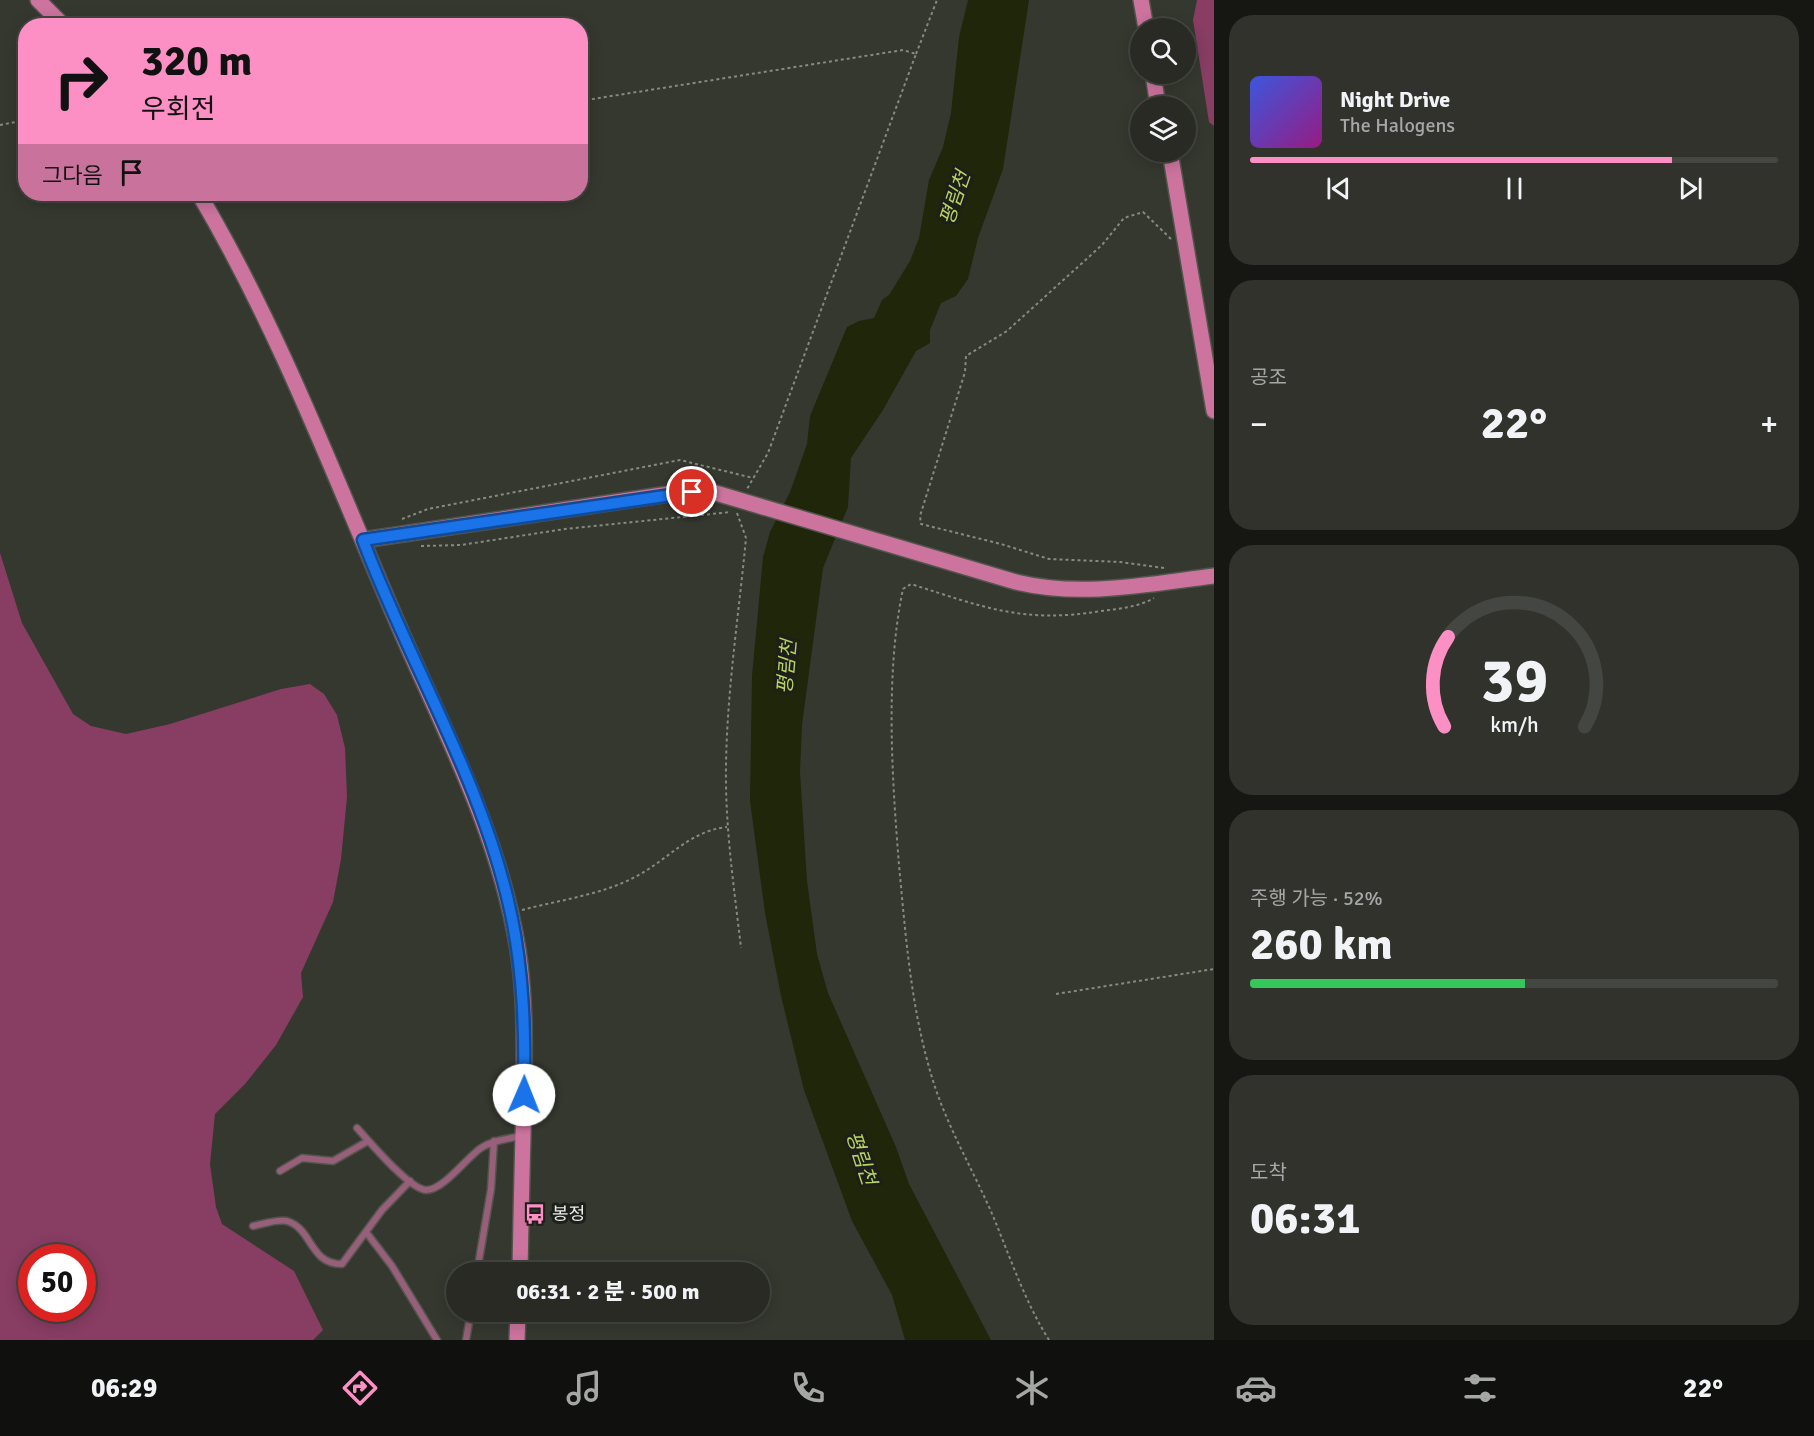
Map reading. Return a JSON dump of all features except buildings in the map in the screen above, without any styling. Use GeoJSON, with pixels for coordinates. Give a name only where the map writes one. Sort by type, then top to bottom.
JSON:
{"type":"FeatureCollection","features":[{"type":"Feature","properties":{"kind":"street"},"geometry":{"type":"LineString","coordinates":[[1141,0],[1144,18]]}},
{"type":"Feature","properties":{"kind":"street"},"geometry":{"type":"LineString","coordinates":[[43,2],[57,18]]}},
{"type":"Feature","properties":{"kind":"street"},"geometry":{"type":"LineString","coordinates":[[1172,162],[1214,411]]}},
{"type":"Feature","properties":{"kind":"street"},"geometry":{"type":"LineString","coordinates":[[203,201],[244,276],[363,540],[482,819],[511,913],[518,953],[524,1015],[519,1262]]}},
{"type":"Feature","properties":{"kind":"street"},"geometry":{"type":"LineString","coordinates":[[363,540],[675,493],[709,491],[1016,582],[1048,589],[1095,589],[1214,576]]}},
{"type":"Feature","properties":{"kind":"street"},"geometry":{"type":"LineString","coordinates":[[518,1322],[518,1340]]}},
{"type":"Feature","properties":{"kind":"lane"},"geometry":{"type":"LineString","coordinates":[[357,1128],[418,1188],[433,1189],[476,1152],[494,1142],[523,1136]]}},
{"type":"Feature","properties":{"kind":"lane"},"geometry":{"type":"LineString","coordinates":[[280,1171],[302,1158],[333,1161],[368,1140]]}},
{"type":"Feature","properties":{"kind":"lane"},"geometry":{"type":"LineString","coordinates":[[479,1262],[491,1189],[494,1142]]}},
{"type":"Feature","properties":{"kind":"lane"},"geometry":{"type":"LineString","coordinates":[[253,1226],[278,1221],[290,1222],[305,1236],[320,1257],[333,1264],[342,1264],[391,1199],[410,1181]]}},
{"type":"Feature","properties":{"kind":"lane"},"geometry":{"type":"LineString","coordinates":[[366,1232],[392,1266],[437,1340]]}},
{"type":"Feature","properties":{"kind":"lane"},"geometry":{"type":"LineString","coordinates":[[466,1340],[469,1322]]}},
{"type":"Feature","properties":{"kind":"path"},"geometry":{"type":"LineString","coordinates":[[741,948],[727,826],[727,733],[746,538],[737,511],[768,453],[937,0]]}},
{"type":"Feature","properties":{"kind":"path"},"geometry":{"type":"LineString","coordinates":[[588,100],[903,50],[916,54]]}},
{"type":"Feature","properties":{"kind":"path"},"geometry":{"type":"LineString","coordinates":[[0,125],[18,122]]}},
{"type":"Feature","properties":{"kind":"path"},"geometry":{"type":"LineString","coordinates":[[1181,580],[1170,571],[1157,566],[1064,561],[1035,556],[1001,544],[921,524],[920,516],[965,372],[966,356],[1007,331],[1102,245],[1124,218],[1143,212],[1175,243],[1184,243]]}},
{"type":"Feature","properties":{"kind":"path"},"geometry":{"type":"LineString","coordinates":[[1049,1340],[944,1112],[925,1053],[914,1005],[904,944],[893,781],[894,676],[902,594],[905,586],[911,584],[988,609],[1020,616],[1044,617],[1061,617],[1125,608],[1156,597]]}},
{"type":"Feature","properties":{"kind":"path"},"geometry":{"type":"LineString","coordinates":[[511,913],[626,881],[643,873],[693,836],[711,828],[727,826]]}},
{"type":"Feature","properties":{"kind":"path"},"geometry":{"type":"LineString","coordinates":[[1056,994],[1214,969]]}},
{"type":"Feature","properties":{"kind":"shaded area"},"geometry":{"type":"Polygon","coordinates":[[[1197,0],[1214,0],[1214,126],[1209,122],[1196,39],[1196,18],[1193,18],[1197,0]]]}},
{"type":"Feature","properties":{"kind":"shaded area"},"geometry":{"type":"Polygon","coordinates":[[[0,553],[22,623],[73,714],[91,726],[126,734],[170,724],[281,689],[310,684],[324,694],[337,715],[345,748],[347,797],[341,859],[333,902],[301,973],[303,997],[276,1045],[245,1084],[215,1114],[210,1164],[216,1207],[222,1224],[294,1271],[323,1330],[313,1340],[0,1340],[0,553]]]}},
{"type":"Feature","properties":{"kind":"water","name":"평림천"},"geometry":{"type":"Polygon","coordinates":[[[968,0],[1029,0],[1003,169],[978,238],[968,279],[956,296],[941,303],[930,330],[930,343],[916,351],[883,410],[851,458],[848,507],[823,568],[802,725],[800,772],[807,881],[817,954],[828,993],[896,1147],[909,1184],[991,1340],[905,1340],[892,1295],[852,1221],[804,1090],[781,996],[765,913],[750,801],[752,676],[763,557],[770,532],[790,492],[807,444],[810,416],[847,327],[859,321],[874,318],[882,300],[889,295],[910,261],[919,238],[929,180],[943,147],[951,113],[959,37],[968,0]]]}},
{"type":"Feature","properties":{"kind":"place","name":"봉정"},"geometry":{"type":"Point","coordinates":[535,1214]}},
{"type":"Feature","properties":{"kind":"route"},"geometry":{"type":"LineString","coordinates":[[524,1095],[523,996],[511,913],[499,869],[450,738],[408,649],[363,540],[692,492]]}}]}
